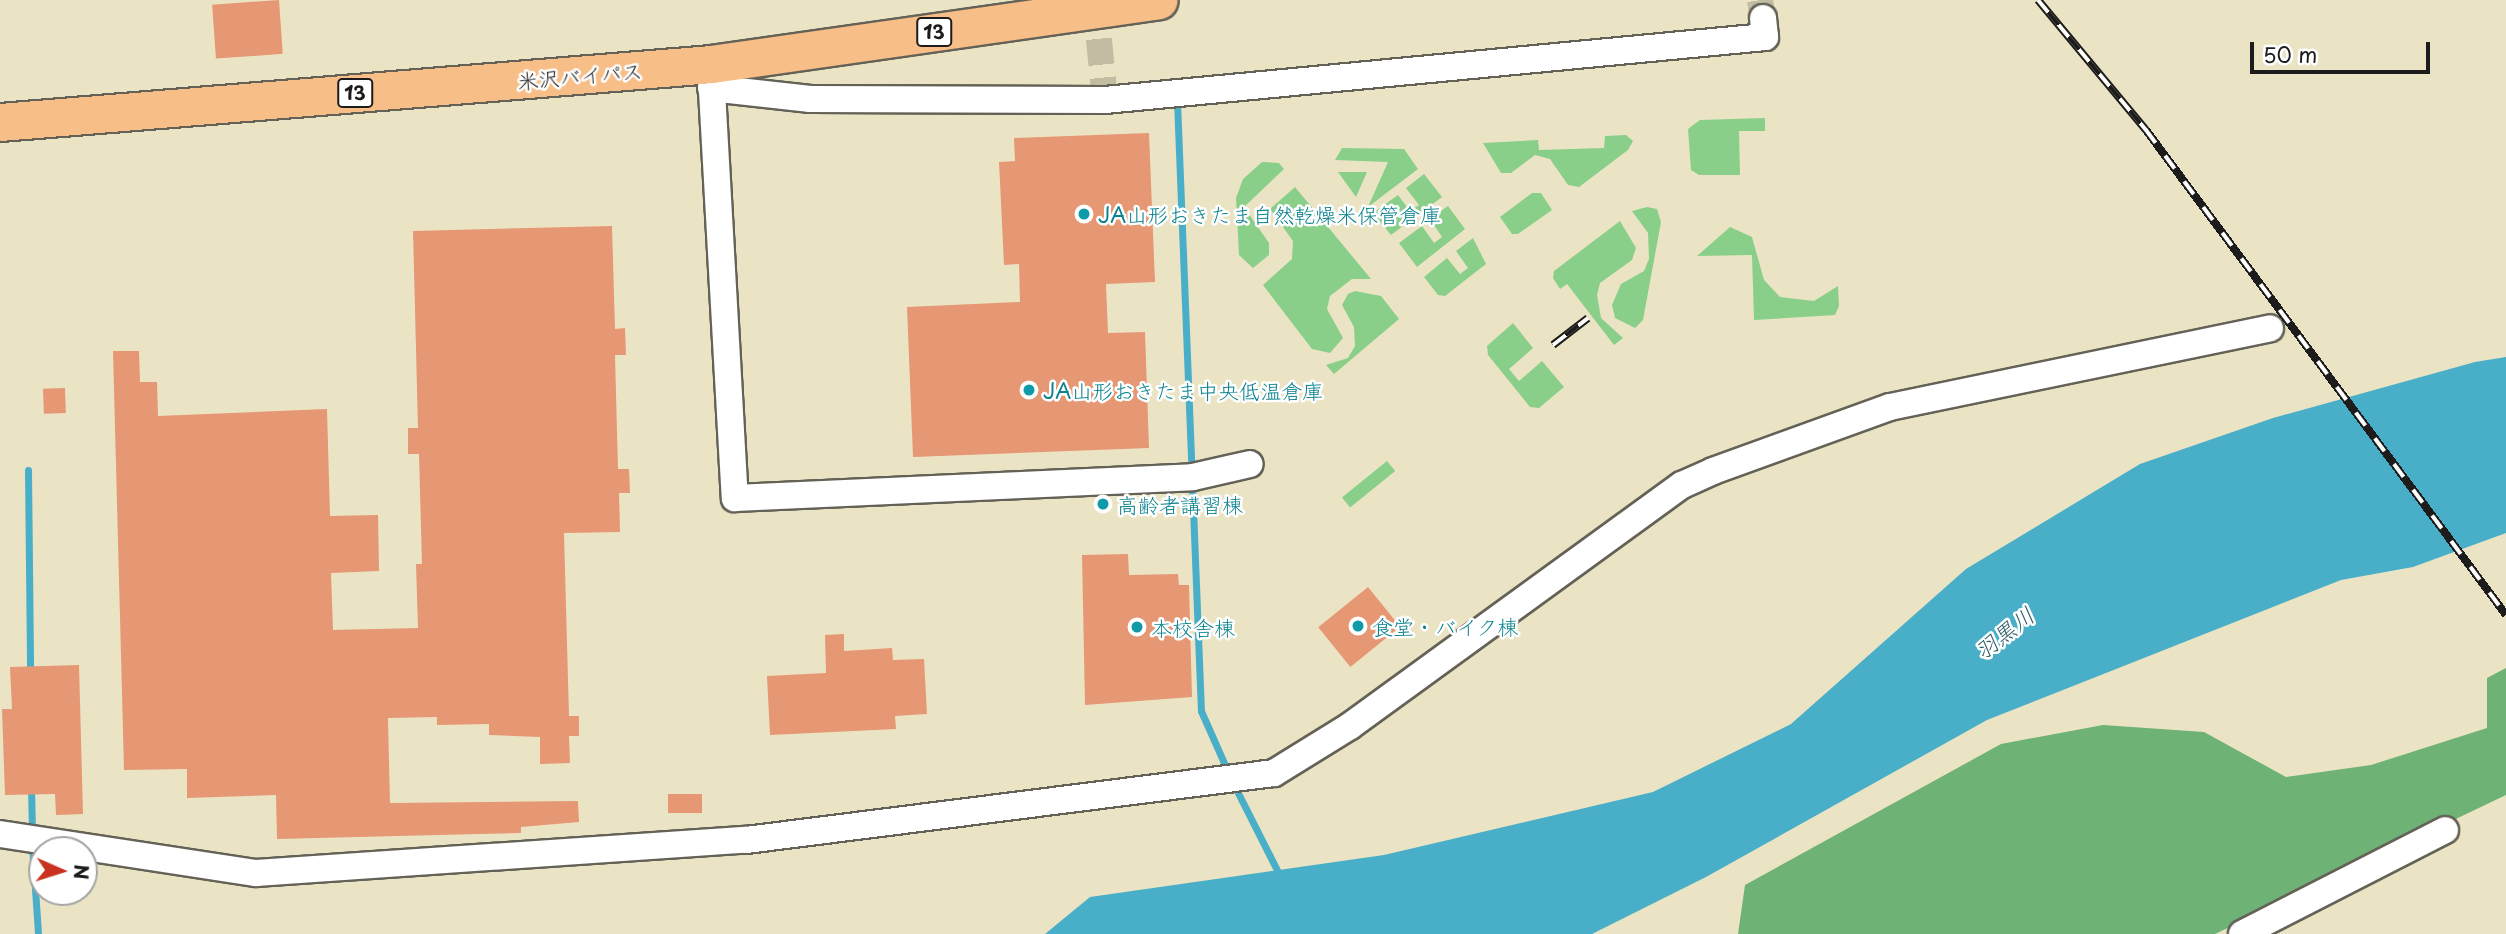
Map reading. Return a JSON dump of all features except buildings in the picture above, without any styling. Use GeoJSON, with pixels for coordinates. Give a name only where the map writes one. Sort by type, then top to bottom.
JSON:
{"type":"FeatureCollection","features":[{"type":"Feature","properties":{"kind":"highway","name":"米沢バイパス"},"geometry":{"type":"LineString","coordinates":[[0,122],[711,76],[1158,0]]}},
{"type":"Feature","properties":{"kind":"street"},"geometry":{"type":"LineString","coordinates":[[1250,464],[1186,477],[735,498],[711,76],[810,99],[1105,100],[1765,37],[1763,18]]}},
{"type":"Feature","properties":{"kind":"street"},"geometry":{"type":"LineString","coordinates":[[0,834],[256,873],[746,840],[1274,773],[1350,726],[1682,485],[1713,471],[1890,407],[2270,328]]}},
{"type":"Feature","properties":{"kind":"street"},"geometry":{"type":"LineString","coordinates":[[2242,934],[2445,830]]}},
{"type":"Feature","properties":{"kind":"green space"},"geometry":{"type":"Polygon","coordinates":[[[1765,118],[1765,131],[1739,131],[1740,175],[1699,175],[1691,170],[1688,129],[1700,120],[1765,118]]]}},
{"type":"Feature","properties":{"kind":"green space"},"geometry":{"type":"Polygon","coordinates":[[[1626,135],[1633,141],[1628,150],[1579,187],[1568,185],[1550,159],[1535,155],[1511,173],[1501,173],[1483,143],[1538,140],[1539,150],[1604,148],[1605,136],[1626,135]]]}},
{"type":"Feature","properties":{"kind":"green space"},"geometry":{"type":"Polygon","coordinates":[[[1342,148],[1404,149],[1418,169],[1368,207],[1388,162],[1335,160],[1342,148]]]}},
{"type":"Feature","properties":{"kind":"green space"},"geometry":{"type":"Polygon","coordinates":[[[1262,162],[1279,163],[1284,169],[1244,207],[1269,243],[1269,255],[1253,268],[1239,255],[1236,198],[1243,179],[1262,162]]]}},
{"type":"Feature","properties":{"kind":"green space"},"geometry":{"type":"Polygon","coordinates":[[[1338,172],[1367,172],[1356,197],[1338,172]]]}},
{"type":"Feature","properties":{"kind":"green space"},"geometry":{"type":"Polygon","coordinates":[[[1424,174],[1442,197],[1391,235],[1373,213],[1398,195],[1410,211],[1419,205],[1406,188],[1424,174]]]}},
{"type":"Feature","properties":{"kind":"green space"},"geometry":{"type":"Polygon","coordinates":[[[1295,187],[1371,279],[1352,279],[1330,296],[1327,309],[1343,338],[1330,353],[1312,349],[1263,285],[1292,259],[1293,241],[1270,209],[1295,187]]]}},
{"type":"Feature","properties":{"kind":"green space"},"geometry":{"type":"Polygon","coordinates":[[[1532,193],[1541,193],[1552,210],[1518,234],[1512,234],[1500,217],[1532,193]]]}},
{"type":"Feature","properties":{"kind":"green space"},"geometry":{"type":"Polygon","coordinates":[[[1448,206],[1465,229],[1417,267],[1399,243],[1422,226],[1434,243],[1442,237],[1430,219],[1448,206]]]}},
{"type":"Feature","properties":{"kind":"green space"},"geometry":{"type":"Polygon","coordinates":[[[1647,207],[1657,209],[1661,222],[1643,320],[1635,328],[1615,318],[1612,305],[1621,284],[1644,271],[1649,259],[1648,233],[1632,211],[1647,207]]]}},
{"type":"Feature","properties":{"kind":"green space"},"geometry":{"type":"Polygon","coordinates":[[[1620,221],[1636,248],[1632,260],[1600,283],[1597,295],[1601,318],[1623,338],[1614,345],[1567,284],[1560,289],[1553,278],[1554,271],[1620,221]]]}},
{"type":"Feature","properties":{"kind":"green space"},"geometry":{"type":"Polygon","coordinates":[[[1730,227],[1752,237],[1764,280],[1780,297],[1814,301],[1838,286],[1839,306],[1835,315],[1754,320],[1752,255],[1697,256],[1730,227]]]}},
{"type":"Feature","properties":{"kind":"green space"},"geometry":{"type":"Polygon","coordinates":[[[1473,238],[1486,264],[1445,296],[1438,295],[1424,277],[1447,258],[1460,274],[1468,268],[1456,251],[1473,238]]]}},
{"type":"Feature","properties":{"kind":"green space"},"geometry":{"type":"Polygon","coordinates":[[[1355,291],[1381,296],[1399,319],[1334,374],[1326,365],[1348,358],[1355,346],[1354,327],[1342,305],[1348,294],[1355,291]]]}},
{"type":"Feature","properties":{"kind":"green space"},"geometry":{"type":"Polygon","coordinates":[[[1513,323],[1533,348],[1509,369],[1519,381],[1542,361],[1564,387],[1539,408],[1530,407],[1488,355],[1487,346],[1513,323]]]}},
{"type":"Feature","properties":{"kind":"green space"},"geometry":{"type":"Polygon","coordinates":[[[1387,461],[1395,471],[1350,508],[1342,498],[1387,461]]]}},
{"type":"Feature","properties":{"kind":"green space"},"geometry":{"type":"Polygon","coordinates":[[[2506,668],[2506,795],[2215,934],[1738,934],[1745,885],[2001,744],[2103,725],[2204,732],[2286,777],[2371,765],[2487,728],[2487,678],[2506,668]]]}},
{"type":"Feature","properties":{"kind":"water","name":"羽黒川"},"geometry":{"type":"Polygon","coordinates":[[[2506,357],[2506,533],[2413,567],[2341,580],[1987,720],[1706,877],[1592,934],[1045,934],[1090,897],[1384,855],[1653,792],[1791,724],[1966,569],[2140,464],[2273,418],[2475,362],[2506,357]]]}},
{"type":"Feature","properties":{"kind":"waterway"},"geometry":{"type":"LineString","coordinates":[[1177,101],[1201,711],[1228,772]]}},
{"type":"Feature","properties":{"kind":"waterway"},"geometry":{"type":"LineString","coordinates":[[28,470],[30,676]]}},
{"type":"Feature","properties":{"kind":"waterway"},"geometry":{"type":"LineString","coordinates":[[1233,783],[1281,878]]}},
{"type":"Feature","properties":{"kind":"waterway"},"geometry":{"type":"LineString","coordinates":[[31,786],[32,833]]}},
{"type":"Feature","properties":{"kind":"waterway"},"geometry":{"type":"LineString","coordinates":[[36,906],[38,934]]}},
{"type":"Feature","properties":{"kind":"tunnel"},"geometry":{"type":"LineString","coordinates":[[1095,0],[1105,100]]}},
{"type":"Feature","properties":{"kind":"tunnel"},"geometry":{"type":"LineString","coordinates":[[1760,0],[1763,18]]}},
{"type":"Feature","properties":{"kind":"railway"},"geometry":{"type":"LineString","coordinates":[[2038,0],[2146,130],[2506,615]]}},
{"type":"Feature","properties":{"kind":"railway"},"geometry":{"type":"LineString","coordinates":[[1553,345],[1588,318]]}},
{"type":"Feature","properties":{"kind":"place","name":"JA山形おきたま自然乾燥米保管倉庫"},"geometry":{"type":"Point","coordinates":[1084,214]}},
{"type":"Feature","properties":{"kind":"place","name":"JA山形おきたま中央低温倉庫"},"geometry":{"type":"Point","coordinates":[1029,390]}},
{"type":"Feature","properties":{"kind":"place","name":"高齢者講習棟"},"geometry":{"type":"Point","coordinates":[1103,504]}},
{"type":"Feature","properties":{"kind":"place","name":"食堂・バイク棟"},"geometry":{"type":"Point","coordinates":[1358,626]}},
{"type":"Feature","properties":{"kind":"place","name":"本校舎棟"},"geometry":{"type":"Point","coordinates":[1137,627]}}]}
